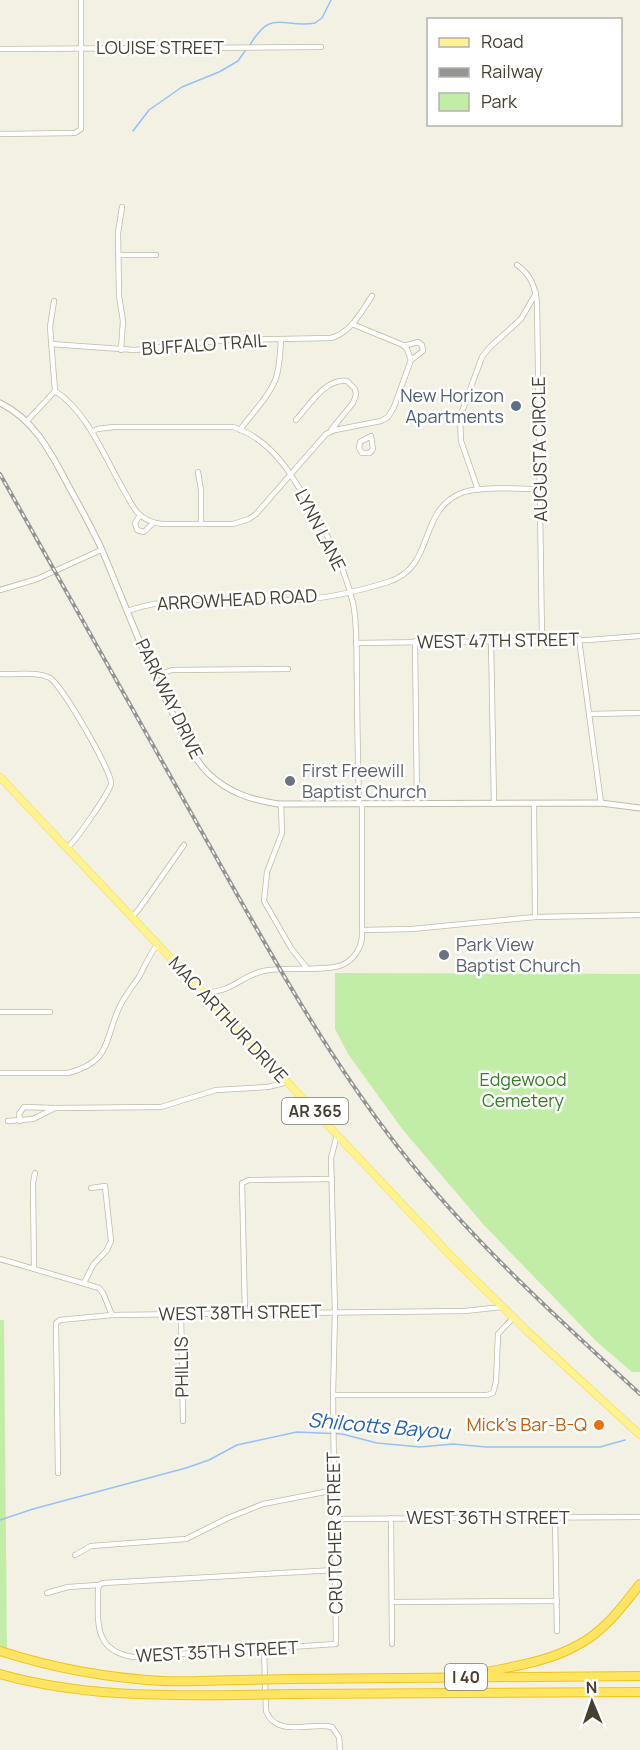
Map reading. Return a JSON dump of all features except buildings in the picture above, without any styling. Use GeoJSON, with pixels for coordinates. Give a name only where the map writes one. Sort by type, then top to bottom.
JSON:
{"type":"FeatureCollection","features":[{"type":"Feature","properties":{"kind":"highway"},"geometry":{"type":"LineString","coordinates":[[465,1677],[545,1660],[578,1646],[617,1613],[640,1584]]}},
{"type":"Feature","properties":{"kind":"highway","name":"I 40"},"geometry":{"type":"LineString","coordinates":[[0,1652],[62,1668],[164,1681],[640,1676]]}},
{"type":"Feature","properties":{"kind":"highway","name":"I 40"},"geometry":{"type":"LineString","coordinates":[[0,1674],[65,1688],[144,1696],[640,1692]]}},
{"type":"Feature","properties":{"kind":"main road","name":"MAC ARTHUR DRIVE"},"geometry":{"type":"LineString","coordinates":[[0,777],[451,1256],[513,1318],[640,1435]]}},
{"type":"Feature","properties":{"kind":"street"},"geometry":{"type":"LineString","coordinates":[[0,134],[79,131],[82,127],[81,0]]}},
{"type":"Feature","properties":{"kind":"street","name":"LOUISE STREET"},"geometry":{"type":"LineString","coordinates":[[0,49],[321,47]]}},
{"type":"Feature","properties":{"kind":"street"},"geometry":{"type":"LineString","coordinates":[[121,350],[123,321],[118,296],[118,255],[122,207]]}},
{"type":"Feature","properties":{"kind":"street"},"geometry":{"type":"LineString","coordinates":[[118,255],[156,255]]}},
{"type":"Feature","properties":{"kind":"street","name":"AUGUSTA CIRCLE"},"geometry":{"type":"LineString","coordinates":[[517,265],[528,274],[536,292],[540,366],[542,639]]}},
{"type":"Feature","properties":{"kind":"street"},"geometry":{"type":"LineString","coordinates":[[478,490],[461,441],[460,417],[482,357],[524,316],[536,292]]}},
{"type":"Feature","properties":{"kind":"street","name":"BUFFALO TRAIL"},"geometry":{"type":"LineString","coordinates":[[51,344],[121,350],[226,340],[331,338],[340,335],[352,324],[372,296]]}},
{"type":"Feature","properties":{"kind":"street"},"geometry":{"type":"LineString","coordinates":[[54,301],[50,327],[55,391],[65,399],[92,432],[133,507],[140,515],[153,523],[234,524],[249,519],[320,439],[329,432],[356,398],[355,389],[347,381],[337,381],[328,386],[296,420]]}},
{"type":"Feature","properties":{"kind":"street"},"geometry":{"type":"LineString","coordinates":[[352,324],[404,346],[411,360]]}},
{"type":"Feature","properties":{"kind":"street"},"geometry":{"type":"LineString","coordinates":[[240,430],[276,378],[281,340]]}},
{"type":"Feature","properties":{"kind":"street"},"geometry":{"type":"LineString","coordinates":[[329,432],[381,421],[392,412],[411,360],[422,353],[422,345],[416,341],[404,346]]}},
{"type":"Feature","properties":{"kind":"street"},"geometry":{"type":"LineString","coordinates":[[27,421],[55,391]]}},
{"type":"Feature","properties":{"kind":"street","name":"PARKWAY DRIVE"},"geometry":{"type":"LineString","coordinates":[[0,403],[27,421],[51,454],[102,549],[155,676],[190,748],[210,776],[226,788],[242,796],[281,804],[601,803],[640,808]]}},
{"type":"Feature","properties":{"kind":"street"},"geometry":{"type":"LineString","coordinates":[[370,424],[371,436]]}},
{"type":"Feature","properties":{"kind":"street","name":"LYNN LANE"},"geometry":{"type":"LineString","coordinates":[[92,432],[97,429],[114,427],[216,426],[240,430],[261,441],[275,453],[291,473],[327,535],[349,591],[354,611],[361,804],[362,930],[360,946],[348,962],[334,967],[273,969],[253,974],[211,1001]]}},
{"type":"Feature","properties":{"kind":"street"},"geometry":{"type":"LineString","coordinates":[[198,472],[201,490],[201,524]]}},
{"type":"Feature","properties":{"kind":"street","name":"ARROWHEAD ROAD"},"geometry":{"type":"LineString","coordinates":[[128,611],[167,601],[296,600],[388,582],[403,575],[414,565],[432,522],[442,506],[457,495],[478,490],[541,489]]}},
{"type":"Feature","properties":{"kind":"street"},"geometry":{"type":"LineString","coordinates":[[140,515],[135,523],[137,530],[144,532],[153,523]]}},
{"type":"Feature","properties":{"kind":"street"},"geometry":{"type":"LineString","coordinates":[[0,590],[37,579],[102,549]]}},
{"type":"Feature","properties":{"kind":"street","name":"WEST 47TH STREET"},"geometry":{"type":"LineString","coordinates":[[356,643],[640,636]]}},
{"type":"Feature","properties":{"kind":"street"},"geometry":{"type":"LineString","coordinates":[[579,639],[601,803]]}},
{"type":"Feature","properties":{"kind":"street"},"geometry":{"type":"LineString","coordinates":[[491,640],[495,804]]}},
{"type":"Feature","properties":{"kind":"street"},"geometry":{"type":"LineString","coordinates":[[415,641],[417,804]]}},
{"type":"Feature","properties":{"kind":"street"},"geometry":{"type":"LineString","coordinates":[[155,676],[172,669],[288,669]]}},
{"type":"Feature","properties":{"kind":"street"},"geometry":{"type":"LineString","coordinates":[[0,674],[42,675],[56,683],[110,776],[109,788],[77,839],[67,848]]}},
{"type":"Feature","properties":{"kind":"street"},"geometry":{"type":"LineString","coordinates":[[589,714],[640,713]]}},
{"type":"Feature","properties":{"kind":"street"},"geometry":{"type":"LineString","coordinates":[[281,804],[282,833],[267,872],[264,901],[291,948],[306,968]]}},
{"type":"Feature","properties":{"kind":"street"},"geometry":{"type":"LineString","coordinates":[[534,804],[535,917]]}},
{"type":"Feature","properties":{"kind":"street"},"geometry":{"type":"LineString","coordinates":[[132,917],[140,909],[184,845]]}},
{"type":"Feature","properties":{"kind":"street"},"geometry":{"type":"LineString","coordinates":[[362,930],[412,929],[535,917],[640,915]]}},
{"type":"Feature","properties":{"kind":"street"},"geometry":{"type":"LineString","coordinates":[[0,1073],[68,1073],[93,1063],[106,1047],[120,1005],[157,945]]}},
{"type":"Feature","properties":{"kind":"street","name":"LYNN LANE"},"geometry":{"type":"LineString","coordinates":[[203,992],[224,991]]}},
{"type":"Feature","properties":{"kind":"street"},"geometry":{"type":"LineString","coordinates":[[0,1012],[50,1012]]}},
{"type":"Feature","properties":{"kind":"street"},"geometry":{"type":"LineString","coordinates":[[20,1121],[19,1114],[24,1107],[161,1107],[216,1090],[268,1087],[288,1082]]}},
{"type":"Feature","properties":{"kind":"street"},"geometry":{"type":"LineString","coordinates":[[8,1121],[33,1119],[55,1108]]}},
{"type":"Feature","properties":{"kind":"street","name":"CRUTCHER STREET"},"geometry":{"type":"LineString","coordinates":[[336,1644],[332,1151],[337,1135]]}},
{"type":"Feature","properties":{"kind":"street"},"geometry":{"type":"LineString","coordinates":[[34,1269],[33,1192],[35,1173]]}},
{"type":"Feature","properties":{"kind":"street"},"geometry":{"type":"LineString","coordinates":[[245,1312],[241,1186],[249,1180],[332,1179]]}},
{"type":"Feature","properties":{"kind":"street"},"geometry":{"type":"LineString","coordinates":[[84,1283],[93,1265],[108,1248],[112,1237],[105,1186],[90,1188]]}},
{"type":"Feature","properties":{"kind":"street"},"geometry":{"type":"LineString","coordinates":[[0,1259],[100,1289],[112,1315]]}},
{"type":"Feature","properties":{"kind":"street","name":"WEST 38TH STREET"},"geometry":{"type":"LineString","coordinates":[[58,1473],[56,1323],[60,1320],[112,1315],[482,1310],[502,1307]]}},
{"type":"Feature","properties":{"kind":"street","name":"PHILLIS"},"geometry":{"type":"LineString","coordinates":[[181,1314],[183,1421]]}},
{"type":"Feature","properties":{"kind":"street"},"geometry":{"type":"LineString","coordinates":[[333,1395],[487,1395],[493,1393],[496,1382],[497,1337],[503,1327],[513,1318]]}},
{"type":"Feature","properties":{"kind":"street"},"geometry":{"type":"LineString","coordinates":[[75,1555],[91,1546],[186,1539],[263,1504],[335,1490]]}},
{"type":"Feature","properties":{"kind":"street","name":"WEST 36TH STREET"},"geometry":{"type":"LineString","coordinates":[[336,1519],[640,1517]]}},
{"type":"Feature","properties":{"kind":"street"},"geometry":{"type":"LineString","coordinates":[[391,1518],[392,1644]]}},
{"type":"Feature","properties":{"kind":"street"},"geometry":{"type":"LineString","coordinates":[[555,1518],[558,1631]]}},
{"type":"Feature","properties":{"kind":"street"},"geometry":{"type":"LineString","coordinates":[[47,1593],[68,1587],[103,1583],[336,1570]]}},
{"type":"Feature","properties":{"kind":"street","name":"WEST 35TH STREET"},"geometry":{"type":"LineString","coordinates":[[99,1585],[98,1626],[103,1640],[115,1652],[133,1657],[336,1644]]}},
{"type":"Feature","properties":{"kind":"street"},"geometry":{"type":"LineString","coordinates":[[392,1602],[557,1601]]}},
{"type":"Feature","properties":{"kind":"street"},"geometry":{"type":"LineString","coordinates":[[264,1650],[266,1711],[270,1719],[281,1726],[332,1728],[339,1737],[340,1750]]}},
{"type":"Feature","properties":{"kind":"green space","name":"Edgewood Cemetery"},"geometry":{"type":"Polygon","coordinates":[[[335,973],[640,974],[640,1372],[632,1372],[597,1342],[483,1224],[403,1130],[348,1054],[335,1029],[335,973]]]}},
{"type":"Feature","properties":{"kind":"green space"},"geometry":{"type":"Polygon","coordinates":[[[0,1320],[4,1320],[7,1656],[0,1656],[0,1320]]]}},
{"type":"Feature","properties":{"kind":"waterway"},"geometry":{"type":"LineString","coordinates":[[250,45],[258,33],[272,23],[315,23],[322,18],[331,0]]}},
{"type":"Feature","properties":{"kind":"waterway"},"geometry":{"type":"LineString","coordinates":[[133,131],[149,110],[182,87],[219,72],[238,61],[247,48]]}},
{"type":"Feature","properties":{"kind":"waterway","name":"Shilcotts Bayou"},"geometry":{"type":"LineString","coordinates":[[0,1520],[186,1468],[209,1460],[237,1445],[297,1432],[342,1434],[377,1443],[420,1447],[453,1444],[486,1447],[600,1447],[625,1440]]}},
{"type":"Feature","properties":{"kind":"railway"},"geometry":{"type":"LineString","coordinates":[[0,474],[271,955],[370,1110],[425,1181],[483,1245],[640,1394]]}},
{"type":"Feature","properties":{"kind":"place","name":"New Horizon Apartments"},"geometry":{"type":"Point","coordinates":[516,406]}},
{"type":"Feature","properties":{"kind":"place","name":"First Freewill Baptist Church"},"geometry":{"type":"Point","coordinates":[290,781]}},
{"type":"Feature","properties":{"kind":"place","name":"Park View Baptist Church"},"geometry":{"type":"Point","coordinates":[444,955]}},
{"type":"Feature","properties":{"kind":"place","name":"Mick's Bar-B-Q"},"geometry":{"type":"Point","coordinates":[599,1425]}}]}
